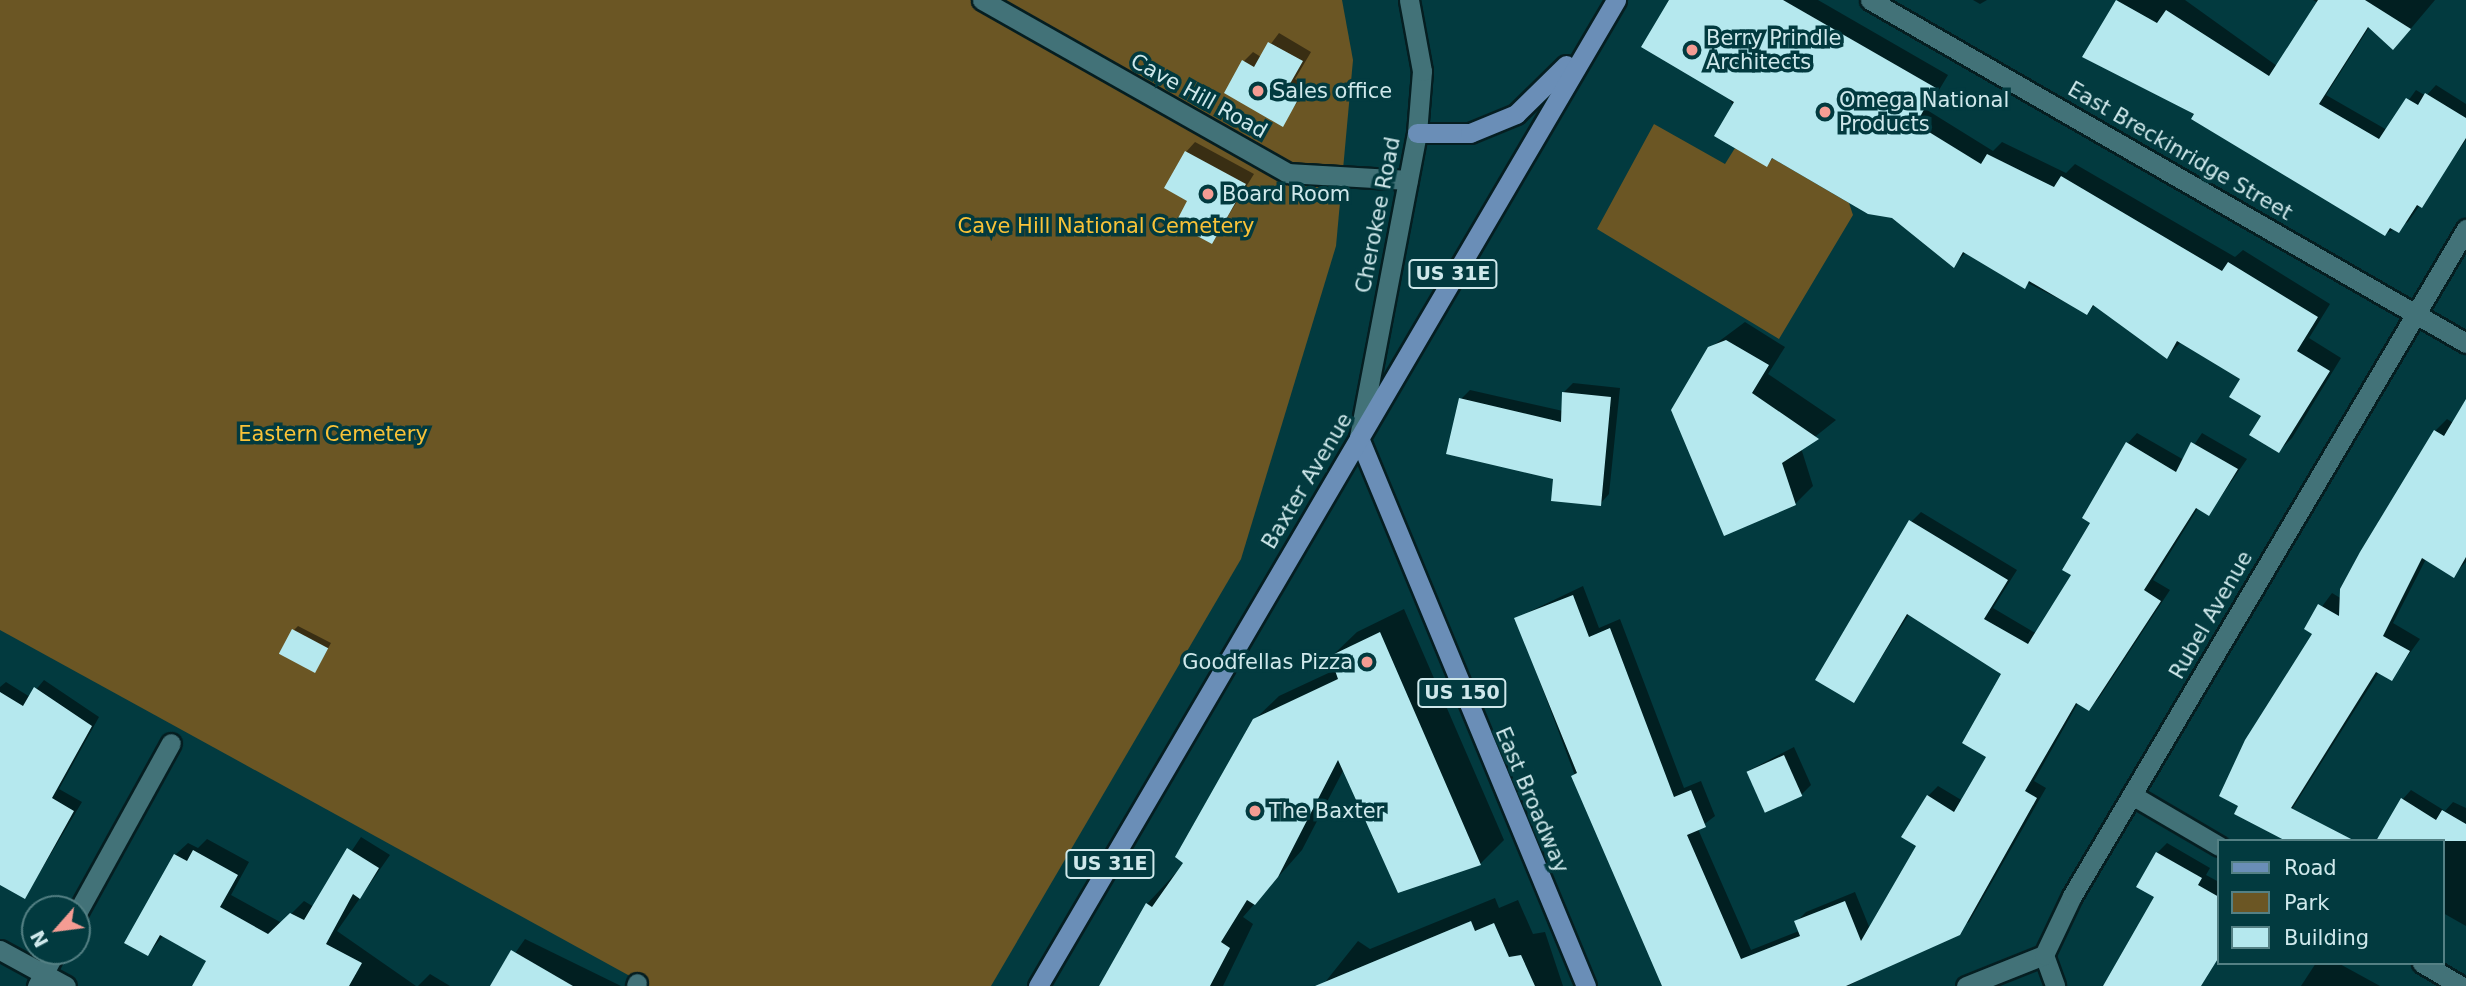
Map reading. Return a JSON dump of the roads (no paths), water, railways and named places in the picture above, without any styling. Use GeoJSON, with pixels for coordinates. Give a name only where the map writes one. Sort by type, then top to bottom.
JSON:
{"type":"FeatureCollection","features":[{"type":"Feature","properties":{"kind":"main road","name":"Baxter Avenue"},"geometry":{"type":"LineString","coordinates":[[1038,986],[1359,438],[1582,50],[1616,0]]}},
{"type":"Feature","properties":{"kind":"main road"},"geometry":{"type":"LineString","coordinates":[[1417,133],[1469,133],[1516,114],[1582,50]]}},
{"type":"Feature","properties":{"kind":"main road","name":"East Broadway"},"geometry":{"type":"LineString","coordinates":[[1359,438],[1586,986]]}},
{"type":"Feature","properties":{"kind":"street","name":"Cave Hill Road"},"geometry":{"type":"LineString","coordinates":[[982,0],[1288,173],[1408,180]]}},
{"type":"Feature","properties":{"kind":"street","name":"Cherokee Road"},"geometry":{"type":"LineString","coordinates":[[1359,438],[1417,133],[1422,71],[1409,0]]}},
{"type":"Feature","properties":{"kind":"street","name":"East Breckinridge Street"},"geometry":{"type":"LineString","coordinates":[[1870,0],[2466,343]]}},
{"type":"Feature","properties":{"kind":"street","name":"Rubel Avenue"},"geometry":{"type":"LineString","coordinates":[[2043,955],[2132,795],[2466,229]]}},
{"type":"Feature","properties":{"kind":"street"},"geometry":{"type":"LineString","coordinates":[[87,895],[171,743]]}},
{"type":"Feature","properties":{"kind":"street"},"geometry":{"type":"LineString","coordinates":[[2132,795],[2218,845]]}},
{"type":"Feature","properties":{"kind":"street"},"geometry":{"type":"LineString","coordinates":[[0,950],[40,980],[66,986]]}},
{"type":"Feature","properties":{"kind":"street"},"geometry":{"type":"LineString","coordinates":[[1966,986],[2043,955],[2055,986]]}},
{"type":"Feature","properties":{"kind":"street"},"geometry":{"type":"LineString","coordinates":[[2425,965],[2461,986]]}},
{"type":"Feature","properties":{"kind":"place","name":"Berry Prindle Architects"},"geometry":{"type":"Point","coordinates":[1692,50]}},
{"type":"Feature","properties":{"kind":"place","name":"Sales office"},"geometry":{"type":"Point","coordinates":[1258,91]}},
{"type":"Feature","properties":{"kind":"place","name":"Omega National Products"},"geometry":{"type":"Point","coordinates":[1825,112]}},
{"type":"Feature","properties":{"kind":"place","name":"Board Room"},"geometry":{"type":"Point","coordinates":[1208,194]}},
{"type":"Feature","properties":{"kind":"place","name":"Goodfellas Pizza"},"geometry":{"type":"Point","coordinates":[1367,662]}},
{"type":"Feature","properties":{"kind":"place","name":"The Baxter"},"geometry":{"type":"Point","coordinates":[1255,811]}},
{"type":"Feature","properties":{"kind":"park label","name":"Cave Hill National Cemetery"},"geometry":{"type":"Point","coordinates":[1106,226]}},
{"type":"Feature","properties":{"kind":"park label","name":"Eastern Cemetery"},"geometry":{"type":"Point","coordinates":[333,434]}}]}
